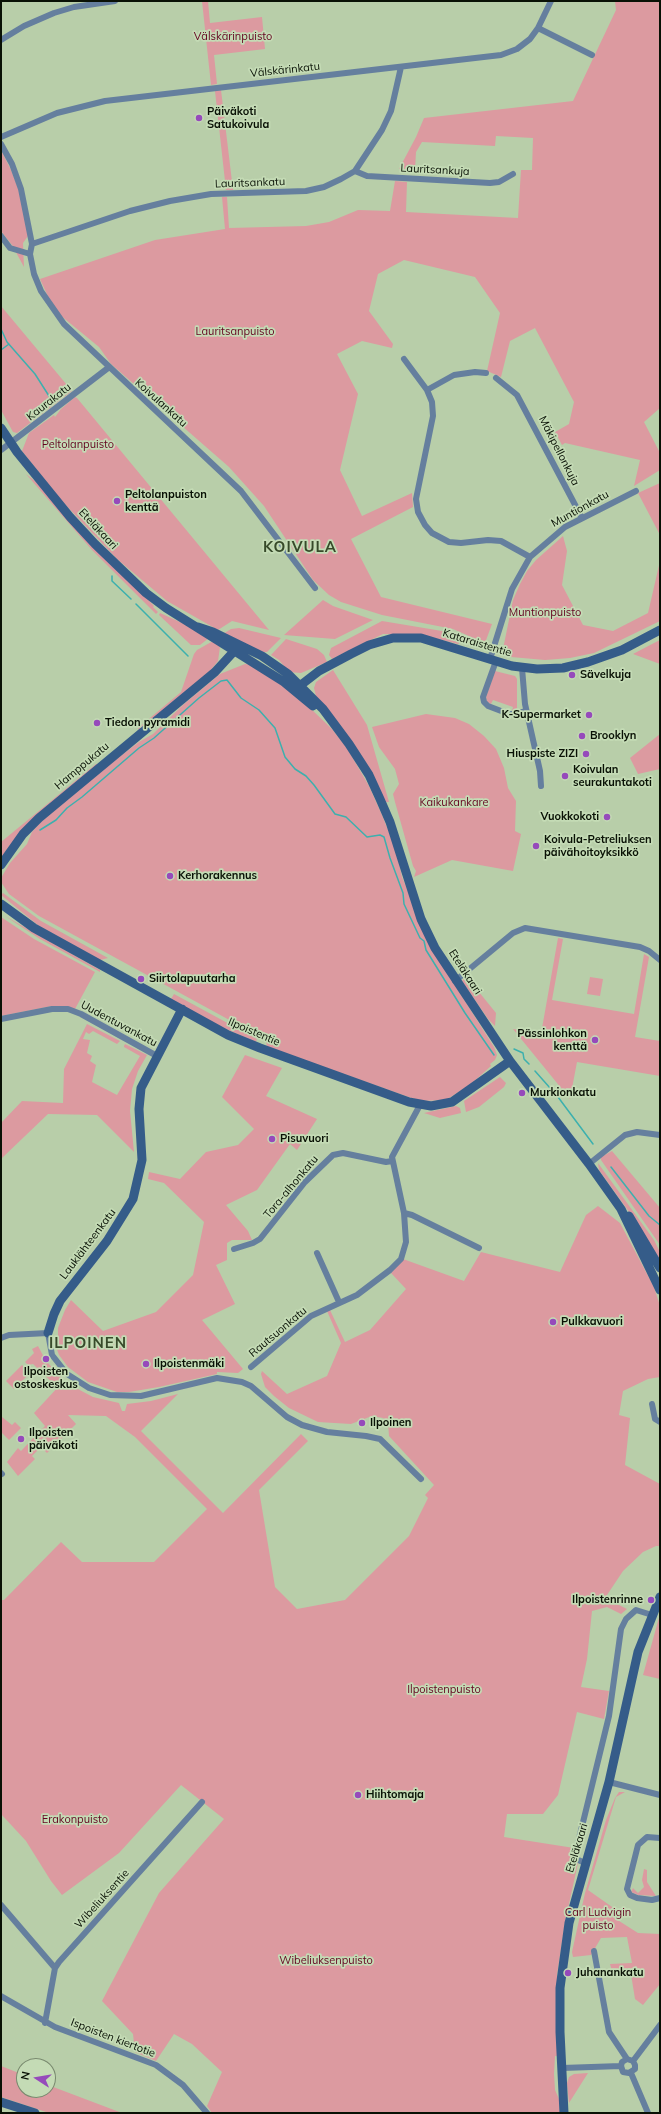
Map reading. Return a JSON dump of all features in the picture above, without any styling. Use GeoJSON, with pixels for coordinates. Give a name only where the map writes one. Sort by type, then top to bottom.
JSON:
{"type":"FeatureCollection","features":[{"type":"Feature","properties":{"kind":"main road","name":"Eteläkaari"},"geometry":{"type":"LineString","coordinates":[[1,428],[10,443],[95,544],[146,593],[166,608],[198,627],[237,648],[276,665],[297,687],[323,709],[349,744],[369,775],[390,822],[421,919],[435,948],[510,1061],[589,1164],[621,1209],[657,1275],[660,1290]]}},
{"type":"Feature","properties":{"kind":"main road","name":"Kataraistentie"},"geometry":{"type":"LineString","coordinates":[[297,687],[319,671],[363,648],[393,638],[421,638],[522,668],[563,668],[588,662],[626,648],[660,630]]}},
{"type":"Feature","properties":{"kind":"main road","name":"Hamppukatu"},"geometry":{"type":"LineString","coordinates":[[1,865],[24,834],[39,818],[215,672],[237,648]]}},
{"type":"Feature","properties":{"kind":"main road","name":"Ilpoistentie"},"geometry":{"type":"LineString","coordinates":[[1,904],[34,928],[242,1041],[420,1105],[435,1106],[452,1102],[510,1061]]}},
{"type":"Feature","properties":{"kind":"main road","name":"Lauklähteenkatu"},"geometry":{"type":"LineString","coordinates":[[48,1333],[54,1314],[64,1294],[107,1241],[124,1216],[133,1199],[142,1160],[139,1109],[141,1088],[182,1009]]}},
{"type":"Feature","properties":{"kind":"main road","name":"Eteläkaari"},"geometry":{"type":"LineString","coordinates":[[621,1209],[632,1220],[660,1268]]}},
{"type":"Feature","properties":{"kind":"main road","name":"Eteläkaari"},"geometry":{"type":"LineString","coordinates":[[564,2113],[560,1988],[569,1923],[609,1782],[642,1638],[660,1597]]}},
{"type":"Feature","properties":{"kind":"main road"},"geometry":{"type":"LineString","coordinates":[[1,2102],[35,2113]]}},
{"type":"Feature","properties":{"kind":"street"},"geometry":{"type":"LineString","coordinates":[[1,40],[24,26],[54,13],[74,7],[115,1]]}},
{"type":"Feature","properties":{"kind":"street","name":"Välskärinkatu"},"geometry":{"type":"LineString","coordinates":[[1,137],[57,113],[106,101],[501,55],[523,44],[538,28],[551,1]]}},
{"type":"Feature","properties":{"kind":"street"},"geometry":{"type":"LineString","coordinates":[[538,28],[592,55]]}},
{"type":"Feature","properties":{"kind":"street","name":"Lauritsankatu"},"geometry":{"type":"LineString","coordinates":[[32,244],[130,211],[170,201],[211,194],[306,191],[324,187],[355,171],[372,148],[391,111],[401,67]]}},
{"type":"Feature","properties":{"kind":"street"},"geometry":{"type":"LineString","coordinates":[[1,144],[12,164],[22,189],[32,244],[30,254],[10,248],[1,236]]}},
{"type":"Feature","properties":{"kind":"street","name":"Lauritsankuja"},"geometry":{"type":"LineString","coordinates":[[355,171],[367,176],[490,183],[499,182],[513,174]]}},
{"type":"Feature","properties":{"kind":"street","name":"Koivulankatu"},"geometry":{"type":"LineString","coordinates":[[30,254],[37,284],[55,315],[108,368],[214,463],[241,490],[315,588]]}},
{"type":"Feature","properties":{"kind":"street"},"geometry":{"type":"LineString","coordinates":[[404,359],[427,390],[432,402],[433,416],[416,499],[418,512],[425,525],[432,533],[448,542],[461,543],[488,540],[501,541],[530,557]]}},
{"type":"Feature","properties":{"kind":"street","name":"Kaurakatu"},"geometry":{"type":"LineString","coordinates":[[1,450],[108,368]]}},
{"type":"Feature","properties":{"kind":"street"},"geometry":{"type":"LineString","coordinates":[[427,390],[454,375],[475,372],[486,374]]}},
{"type":"Feature","properties":{"kind":"street","name":"Mäkipellonkuja"},"geometry":{"type":"LineString","coordinates":[[496,378],[518,395],[582,518]]}},
{"type":"Feature","properties":{"kind":"street","name":"Muntionkatu"},"geometry":{"type":"LineString","coordinates":[[526,711],[509,714],[488,706],[484,702],[483,697],[512,589],[530,557],[554,534],[636,491]]}},
{"type":"Feature","properties":{"kind":"street"},"geometry":{"type":"LineString","coordinates":[[522,668],[526,711],[540,771],[541,786]]}},
{"type":"Feature","properties":{"kind":"street"},"geometry":{"type":"LineString","coordinates":[[455,980],[513,933],[525,928],[640,947],[649,951],[660,960]]}},
{"type":"Feature","properties":{"kind":"street","name":"Uudentuvankatu"},"geometry":{"type":"LineString","coordinates":[[1,1019],[52,1009],[68,1009],[81,1014],[157,1056]]}},
{"type":"Feature","properties":{"kind":"street"},"geometry":{"type":"LineString","coordinates":[[392,1161],[394,1150],[420,1105]]}},
{"type":"Feature","properties":{"kind":"street"},"geometry":{"type":"LineString","coordinates":[[589,1164],[625,1135],[637,1132],[660,1135]]}},
{"type":"Feature","properties":{"kind":"street","name":"Tora-alhonkatu"},"geometry":{"type":"LineString","coordinates":[[234,1249],[253,1243],[260,1239],[305,1182],[333,1155],[343,1153],[386,1162],[392,1161]]}},
{"type":"Feature","properties":{"kind":"street","name":"Rautsuonkatu"},"geometry":{"type":"LineString","coordinates":[[251,1367],[311,1316],[364,1290],[390,1270],[401,1259],[406,1242],[404,1213],[400,1188],[392,1161]]}},
{"type":"Feature","properties":{"kind":"street"},"geometry":{"type":"LineString","coordinates":[[404,1213],[412,1215],[479,1248]]}},
{"type":"Feature","properties":{"kind":"street"},"geometry":{"type":"LineString","coordinates":[[317,1253],[339,1302]]}},
{"type":"Feature","properties":{"kind":"street"},"geometry":{"type":"LineString","coordinates":[[1,1338],[9,1335],[48,1333],[51,1352],[59,1365],[71,1377],[96,1391],[125,1397],[141,1396],[209,1379],[233,1379],[251,1386],[287,1417],[302,1425],[327,1432],[380,1439],[421,1479]]}},
{"type":"Feature","properties":{"kind":"street"},"geometry":{"type":"LineString","coordinates":[[652,1404],[655,1419],[660,1422]]}},
{"type":"Feature","properties":{"kind":"street"},"geometry":{"type":"LineString","coordinates":[[585,1863],[574,1858],[609,1716],[621,1629],[626,1619],[636,1610],[652,1615]]}},
{"type":"Feature","properties":{"kind":"street"},"geometry":{"type":"LineString","coordinates":[[609,1782],[660,1795]]}},
{"type":"Feature","properties":{"kind":"street","name":"Wibeliuksentie"},"geometry":{"type":"LineString","coordinates":[[55,1968],[202,1802]]}},
{"type":"Feature","properties":{"kind":"street"},"geometry":{"type":"LineString","coordinates":[[660,1838],[648,1837],[638,1845],[627,1889],[630,1895],[636,1898],[652,1900],[660,1898]]}},
{"type":"Feature","properties":{"kind":"street"},"geometry":{"type":"LineString","coordinates":[[1,1905],[55,1968],[45,2022]]}},
{"type":"Feature","properties":{"kind":"street"},"geometry":{"type":"LineString","coordinates":[[594,1951],[609,2032],[636,2067],[631,2073]]}},
{"type":"Feature","properties":{"kind":"street","name":"Ispoisten kiertotie"},"geometry":{"type":"LineString","coordinates":[[1,1996],[45,2022],[156,2065],[183,2085],[207,2113]]}},
{"type":"Feature","properties":{"kind":"street"},"geometry":{"type":"LineString","coordinates":[[631,2073],[623,2072],[621,2066],[622,2061],[630,2060],[660,2026]]}},
{"type":"Feature","properties":{"kind":"street"},"geometry":{"type":"LineString","coordinates":[[562,2068],[621,2066]]}},
{"type":"Feature","properties":{"kind":"street"},"geometry":{"type":"LineString","coordinates":[[631,2073],[648,2113]]}},
{"type":"Feature","properties":{"kind":"green space","name":"Välskärinpuisto"},"geometry":{"type":"Polygon","coordinates":[[[202,1],[208,1],[210,23],[262,17],[265,49],[214,55],[217,84],[211,85],[202,1]]]}},
{"type":"Feature","properties":{"kind":"green space","name":"Lauritsanpuisto"},"geometry":{"type":"Polygon","coordinates":[[[615,1],[660,1],[660,408],[644,422],[660,453],[660,470],[634,486],[640,460],[565,443],[562,445],[555,432],[569,424],[574,402],[535,328],[510,341],[501,377],[487,371],[500,313],[475,277],[404,260],[378,274],[369,311],[393,344],[392,348],[362,341],[337,354],[358,394],[340,470],[362,516],[412,493],[413,507],[351,539],[381,597],[492,624],[485,643],[453,629],[382,615],[341,602],[329,595],[313,580],[264,506],[229,467],[111,364],[99,347],[60,315],[50,301],[40,279],[155,240],[225,229],[222,197],[227,197],[229,228],[306,226],[329,222],[358,210],[390,211],[395,181],[407,182],[406,212],[518,218],[521,170],[532,170],[533,138],[496,136],[495,146],[422,142],[416,152],[415,170],[399,169],[424,118],[573,101],[616,10],[615,1]]]}},
{"type":"Feature","properties":{"kind":"green space"},"geometry":{"type":"Polygon","coordinates":[[[221,90],[233,190],[226,190],[215,91],[221,90]]]}},
{"type":"Feature","properties":{"kind":"green space"},"geometry":{"type":"Polygon","coordinates":[[[1,150],[20,193],[28,236],[23,243],[24,267],[12,245],[1,231],[1,150]]]}},
{"type":"Feature","properties":{"kind":"green space","name":"Peltolanpuisto"},"geometry":{"type":"Polygon","coordinates":[[[1,306],[72,391],[17,433],[13,432],[1,410],[1,306]]]}},
{"type":"Feature","properties":{"kind":"green space","name":"Peltolanpuisto"},"geometry":{"type":"Polygon","coordinates":[[[75,397],[269,630],[232,621],[218,630],[167,601],[117,559],[60,499],[22,451],[29,433],[54,415],[55,417],[61,409],[75,397]]]}},
{"type":"Feature","properties":{"kind":"green space"},"geometry":{"type":"Polygon","coordinates":[[[26,474],[35,481],[154,606],[153,607],[158,612],[156,614],[92,550],[26,474]]]}},
{"type":"Feature","properties":{"kind":"green space"},"geometry":{"type":"Polygon","coordinates":[[[660,483],[660,535],[638,493],[660,483]]]}},
{"type":"Feature","properties":{"kind":"green space","name":"Muntionpuisto"},"geometry":{"type":"Polygon","coordinates":[[[563,536],[567,551],[562,585],[583,625],[613,631],[648,613],[660,561],[660,621],[594,653],[570,658],[545,660],[511,657],[503,649],[513,600],[527,571],[536,560],[563,536]]]}},
{"type":"Feature","properties":{"kind":"green space"},"geometry":{"type":"Polygon","coordinates":[[[323,600],[333,606],[373,620],[335,639],[284,635],[323,600]]]}},
{"type":"Feature","properties":{"kind":"green space"},"geometry":{"type":"Polygon","coordinates":[[[160,613],[191,627],[209,638],[200,645],[191,645],[159,615],[160,613]]]}},
{"type":"Feature","properties":{"kind":"green space"},"geometry":{"type":"Polygon","coordinates":[[[382,621],[454,633],[461,635],[462,641],[458,644],[422,635],[383,634],[332,659],[329,655],[331,648],[382,621]]]}},
{"type":"Feature","properties":{"kind":"green space"},"geometry":{"type":"Polygon","coordinates":[[[239,628],[281,638],[267,652],[263,652],[223,634],[231,629],[239,628]]]}},
{"type":"Feature","properties":{"kind":"green space"},"geometry":{"type":"Polygon","coordinates":[[[286,639],[317,649],[324,655],[327,662],[301,673],[289,672],[279,660],[271,655],[286,639]]]}},
{"type":"Feature","properties":{"kind":"green space"},"geometry":{"type":"Polygon","coordinates":[[[660,640],[660,664],[633,654],[654,643],[660,640]]]}},
{"type":"Feature","properties":{"kind":"green space"},"geometry":{"type":"Polygon","coordinates":[[[213,641],[220,647],[218,661],[210,671],[139,730],[138,728],[181,692],[194,654],[197,650],[213,641]]]}},
{"type":"Feature","properties":{"kind":"green space"},"geometry":{"type":"Polygon","coordinates":[[[245,664],[252,665],[274,678],[310,708],[332,729],[347,748],[369,786],[382,815],[396,850],[402,877],[432,949],[494,1047],[497,1055],[495,1060],[490,1064],[491,1066],[471,1084],[446,1100],[420,1101],[267,1047],[266,1040],[39,916],[9,894],[1,882],[1,878],[10,863],[27,844],[32,832],[42,821],[118,758],[139,742],[153,734],[184,704],[220,674],[245,664]]]}},
{"type":"Feature","properties":{"kind":"green space"},"geometry":{"type":"Polygon","coordinates":[[[333,670],[367,725],[389,802],[386,802],[316,696],[314,688],[316,682],[333,670]]]}},
{"type":"Feature","properties":{"kind":"green space"},"geometry":{"type":"Polygon","coordinates":[[[495,671],[515,676],[517,679],[517,711],[512,711],[513,707],[493,700],[491,704],[487,702],[486,697],[495,671]]]}},
{"type":"Feature","properties":{"kind":"green space","name":"Kaikukankare"},"geometry":{"type":"Polygon","coordinates":[[[426,714],[455,718],[469,724],[484,736],[496,749],[504,768],[508,788],[516,801],[515,831],[521,834],[513,871],[452,860],[414,877],[416,871],[413,866],[393,794],[399,784],[395,769],[379,747],[372,727],[426,714]]]}},
{"type":"Feature","properties":{"kind":"green space"},"geometry":{"type":"Polygon","coordinates":[[[660,734],[660,769],[638,774],[630,758],[660,734]]]}},
{"type":"Feature","properties":{"kind":"green space"},"geometry":{"type":"Polygon","coordinates":[[[96,764],[98,764],[1,858],[1,842],[96,764]]]}},
{"type":"Feature","properties":{"kind":"green space"},"geometry":{"type":"Polygon","coordinates":[[[3,893],[41,921],[108,958],[100,960],[39,926],[1,895],[3,893]]]}},
{"type":"Feature","properties":{"kind":"green space"},"geometry":{"type":"Polygon","coordinates":[[[5,916],[100,970],[100,972],[40,939],[5,916]]]}},
{"type":"Feature","properties":{"kind":"green space"},"geometry":{"type":"Polygon","coordinates":[[[1,917],[34,939],[95,972],[75,1009],[52,1006],[1,1016],[1,917]]]}},
{"type":"Feature","properties":{"kind":"green space"},"geometry":{"type":"Polygon","coordinates":[[[558,938],[563,939],[552,1000],[634,1014],[644,954],[649,957],[635,1037],[660,1041],[660,1076],[577,1062],[570,1099],[513,1029],[541,1034],[558,938]]]}},
{"type":"Feature","properties":{"kind":"green space"},"geometry":{"type":"Polygon","coordinates":[[[466,976],[496,1013],[495,1026],[488,1019],[462,981],[466,976]]]}},
{"type":"Feature","properties":{"kind":"green space"},"geometry":{"type":"Polygon","coordinates":[[[590,977],[603,979],[600,996],[587,994],[590,977]]]}},
{"type":"Feature","properties":{"kind":"green space"},"geometry":{"type":"Polygon","coordinates":[[[174,994],[257,1039],[256,1042],[219,1026],[171,999],[174,994]]]}},
{"type":"Feature","properties":{"kind":"green space"},"geometry":{"type":"Polygon","coordinates":[[[87,1024],[120,1041],[117,1044],[93,1031],[89,1034],[86,1032],[83,1039],[90,1040],[87,1053],[92,1056],[90,1061],[96,1065],[92,1082],[117,1095],[140,1056],[124,1047],[125,1044],[147,1055],[138,1071],[132,1089],[130,1111],[134,1152],[97,1115],[48,1114],[1,1159],[1,1123],[22,1101],[63,1103],[64,1069],[87,1024]]]}},
{"type":"Feature","properties":{"kind":"green space"},"geometry":{"type":"Polygon","coordinates":[[[245,1055],[282,1068],[266,1096],[317,1119],[297,1150],[290,1144],[257,1190],[226,1205],[248,1231],[252,1240],[232,1240],[227,1243],[227,1260],[216,1265],[235,1304],[202,1320],[243,1369],[238,1373],[217,1372],[217,1374],[129,1392],[117,1392],[88,1382],[68,1367],[59,1355],[55,1344],[58,1342],[58,1328],[65,1310],[71,1300],[103,1331],[156,1312],[193,1275],[204,1222],[164,1183],[148,1179],[149,1172],[180,1179],[206,1152],[238,1145],[254,1129],[222,1097],[245,1055]]]}},
{"type":"Feature","properties":{"kind":"green space"},"geometry":{"type":"Polygon","coordinates":[[[500,1077],[506,1083],[504,1087],[479,1107],[466,1112],[464,1101],[500,1077]]]}},
{"type":"Feature","properties":{"kind":"green space"},"geometry":{"type":"Polygon","coordinates":[[[456,1106],[460,1108],[461,1113],[440,1118],[424,1113],[456,1106]]]}},
{"type":"Feature","properties":{"kind":"green space"},"geometry":{"type":"Polygon","coordinates":[[[612,1151],[660,1208],[660,1245],[601,1160],[601,1157],[612,1151]]]}},
{"type":"Feature","properties":{"kind":"green space"},"geometry":{"type":"Polygon","coordinates":[[[598,1163],[654,1240],[660,1252],[660,1260],[637,1223],[599,1170],[598,1163]]]}},
{"type":"Feature","properties":{"kind":"green space"},"geometry":{"type":"Polygon","coordinates":[[[598,1206],[620,1223],[654,1287],[660,1306],[660,1377],[648,1379],[623,1391],[619,1415],[630,1418],[625,1465],[660,1484],[660,1546],[656,1546],[643,1552],[623,1571],[605,1598],[627,1609],[621,1614],[607,1607],[592,1611],[587,1659],[581,1687],[609,1691],[604,1719],[577,1712],[558,1795],[543,1814],[507,1814],[504,1837],[574,1848],[571,1857],[578,1863],[565,1922],[557,1975],[557,2056],[555,2056],[554,2074],[555,2090],[559,2099],[560,2113],[212,2113],[207,2106],[222,2072],[192,2044],[174,2034],[156,2061],[135,2052],[133,2034],[102,2001],[159,1893],[224,1819],[181,1785],[119,1853],[62,1895],[51,1881],[26,1841],[1,1814],[1,1600],[4,1600],[61,1542],[82,1562],[154,1562],[207,1509],[135,1437],[106,1416],[68,1415],[76,1424],[47,1453],[41,1447],[32,1456],[35,1459],[18,1476],[7,1462],[18,1448],[21,1451],[45,1426],[34,1413],[59,1386],[74,1387],[93,1397],[119,1403],[122,1411],[125,1411],[127,1404],[151,1401],[178,1394],[141,1431],[223,1513],[301,1434],[308,1441],[259,1490],[275,1587],[297,1609],[345,1600],[409,1536],[428,1498],[425,1495],[434,1485],[389,1436],[388,1423],[383,1418],[372,1416],[351,1424],[318,1422],[289,1408],[274,1396],[265,1387],[261,1374],[262,1371],[287,1394],[327,1376],[341,1343],[327,1311],[330,1310],[345,1342],[370,1330],[406,1289],[391,1273],[403,1259],[464,1281],[481,1252],[560,1272],[586,1215],[598,1206]]]}},
{"type":"Feature","properties":{"kind":"green space"},"geometry":{"type":"Polygon","coordinates":[[[38,1346],[46,1361],[62,1378],[55,1385],[33,1364],[28,1365],[25,1362],[34,1353],[32,1349],[38,1346]]]}},
{"type":"Feature","properties":{"kind":"green space"},"geometry":{"type":"Polygon","coordinates":[[[22,1365],[30,1373],[14,1389],[6,1381],[22,1365]]]}},
{"type":"Feature","properties":{"kind":"green space"},"geometry":{"type":"Polygon","coordinates":[[[2,1417],[12,1425],[15,1422],[21,1428],[9,1440],[1,1432],[2,1417]]]}},
{"type":"Feature","properties":{"kind":"green space"},"geometry":{"type":"Polygon","coordinates":[[[660,1614],[660,1679],[643,1675],[660,1614]]]}},
{"type":"Feature","properties":{"kind":"green space","name":"Carl Ludvigin puisto"},"geometry":{"type":"Polygon","coordinates":[[[619,1792],[625,1792],[616,1797],[588,1890],[615,1909],[617,1913],[616,1919],[638,1933],[660,1934],[660,1984],[643,2005],[635,1999],[630,1968],[612,1971],[610,1964],[632,1963],[627,1937],[601,1938],[591,1955],[573,1957],[572,1952],[585,1893],[606,1820],[615,1798],[619,1792]]]}},
{"type":"Feature","properties":{"kind":"green space"},"geometry":{"type":"Polygon","coordinates":[[[644,1869],[647,1870],[647,1882],[656,1896],[638,1895],[631,1892],[633,1888],[638,1893],[644,1887],[642,1880],[644,1869]]]}},
{"type":"Feature","properties":{"kind":"green space"},"geometry":{"type":"Polygon","coordinates":[[[1,2066],[16,2072],[16,2098],[56,2098],[56,2088],[122,2113],[49,2113],[1,2097],[1,2066]]]}},
{"type":"Feature","properties":{"kind":"green space"},"geometry":{"type":"Polygon","coordinates":[[[588,2073],[569,2103],[567,2083],[569,2077],[574,2074],[588,2073]]]}},
{"type":"Feature","properties":{"kind":"waterway"},"geometry":{"type":"LineString","coordinates":[[1,329],[7,342],[35,374],[49,396],[55,399]]}},
{"type":"Feature","properties":{"kind":"waterway"},"geometry":{"type":"LineString","coordinates":[[1,350],[9,344]]}},
{"type":"Feature","properties":{"kind":"waterway"},"geometry":{"type":"LineString","coordinates":[[112,576],[112,581],[131,599]]}},
{"type":"Feature","properties":{"kind":"waterway"},"geometry":{"type":"LineString","coordinates":[[136,604],[188,656]]}},
{"type":"Feature","properties":{"kind":"waterway"},"geometry":{"type":"LineString","coordinates":[[40,830],[56,820],[67,808],[139,748],[154,738],[199,698],[221,681],[227,680],[241,698],[259,710],[275,728],[285,757],[295,769],[306,776],[314,785],[335,814],[346,817],[367,837],[380,835],[384,837],[403,893],[404,904],[420,938],[424,941],[426,950],[465,1013],[494,1055]]}},
{"type":"Feature","properties":{"kind":"waterway"},"geometry":{"type":"LineString","coordinates":[[514,1049],[523,1053],[524,1059],[529,1064]]}},
{"type":"Feature","properties":{"kind":"waterway"},"geometry":{"type":"LineString","coordinates":[[535,1071],[558,1097],[593,1144]]}},
{"type":"Feature","properties":{"kind":"waterway"},"geometry":{"type":"LineString","coordinates":[[611,1167],[649,1216],[660,1225]]}},
{"type":"Feature","properties":{"kind":"place","name":"Päiväkoti Satukoivula"},"geometry":{"type":"Point","coordinates":[199,118]}},
{"type":"Feature","properties":{"kind":"place","name":"Peltolanpuiston kenttä"},"geometry":{"type":"Point","coordinates":[117,501]}},
{"type":"Feature","properties":{"kind":"place","name":"Sävelkuja"},"geometry":{"type":"Point","coordinates":[572,675]}},
{"type":"Feature","properties":{"kind":"place","name":"K-Supermarket"},"geometry":{"type":"Point","coordinates":[589,715]}},
{"type":"Feature","properties":{"kind":"place","name":"Tiedon pyramidi"},"geometry":{"type":"Point","coordinates":[97,723]}},
{"type":"Feature","properties":{"kind":"place","name":"Brooklyn"},"geometry":{"type":"Point","coordinates":[582,736]}},
{"type":"Feature","properties":{"kind":"place","name":"Hiuspiste ZIZI"},"geometry":{"type":"Point","coordinates":[586,754]}},
{"type":"Feature","properties":{"kind":"place","name":"Koivulan seurakuntakoti"},"geometry":{"type":"Point","coordinates":[565,776]}},
{"type":"Feature","properties":{"kind":"place","name":"Vuokkokoti"},"geometry":{"type":"Point","coordinates":[607,817]}},
{"type":"Feature","properties":{"kind":"place","name":"Koivula-Petreliuksen päivähoitoyksikkö"},"geometry":{"type":"Point","coordinates":[536,846]}},
{"type":"Feature","properties":{"kind":"place","name":"Kerhorakennus"},"geometry":{"type":"Point","coordinates":[170,876]}},
{"type":"Feature","properties":{"kind":"place","name":"Siirtolapuutarha"},"geometry":{"type":"Point","coordinates":[141,979]}},
{"type":"Feature","properties":{"kind":"place","name":"Pässinlohkon kenttä"},"geometry":{"type":"Point","coordinates":[595,1040]}},
{"type":"Feature","properties":{"kind":"place","name":"Murkionkatu"},"geometry":{"type":"Point","coordinates":[522,1093]}},
{"type":"Feature","properties":{"kind":"place","name":"Pisuvuori"},"geometry":{"type":"Point","coordinates":[272,1139]}},
{"type":"Feature","properties":{"kind":"place","name":"Pulkkavuori"},"geometry":{"type":"Point","coordinates":[553,1322]}},
{"type":"Feature","properties":{"kind":"place","name":"Ilpoisten ostoskeskus"},"geometry":{"type":"Point","coordinates":[46,1359]}},
{"type":"Feature","properties":{"kind":"place","name":"Ilpoistenmäki"},"geometry":{"type":"Point","coordinates":[146,1364]}},
{"type":"Feature","properties":{"kind":"place","name":"Ilpoinen"},"geometry":{"type":"Point","coordinates":[362,1423]}},
{"type":"Feature","properties":{"kind":"place","name":"Ilpoisten päiväkoti"},"geometry":{"type":"Point","coordinates":[21,1439]}},
{"type":"Feature","properties":{"kind":"place","name":"Ilpoistenrinne"},"geometry":{"type":"Point","coordinates":[651,1600]}},
{"type":"Feature","properties":{"kind":"place","name":"Hiihtomaja"},"geometry":{"type":"Point","coordinates":[358,1795]}},
{"type":"Feature","properties":{"kind":"place","name":"Juhanankatu"},"geometry":{"type":"Point","coordinates":[568,1973]}},
{"type":"Feature","properties":{"kind":"district","name":"KOIVULA"},"geometry":{"type":"Point","coordinates":[300,547]}},
{"type":"Feature","properties":{"kind":"district","name":"ILPOINEN"},"geometry":{"type":"Point","coordinates":[88,1343]}},
{"type":"Feature","properties":{"kind":"park label","name":"Ilpoistenpuisto"},"geometry":{"type":"Point","coordinates":[444,1690]}},
{"type":"Feature","properties":{"kind":"park label","name":"Erakonpuisto"},"geometry":{"type":"Point","coordinates":[75,1820]}},
{"type":"Feature","properties":{"kind":"park label","name":"Wibeliuksenpuisto"},"geometry":{"type":"Point","coordinates":[326,1961]}}]}
